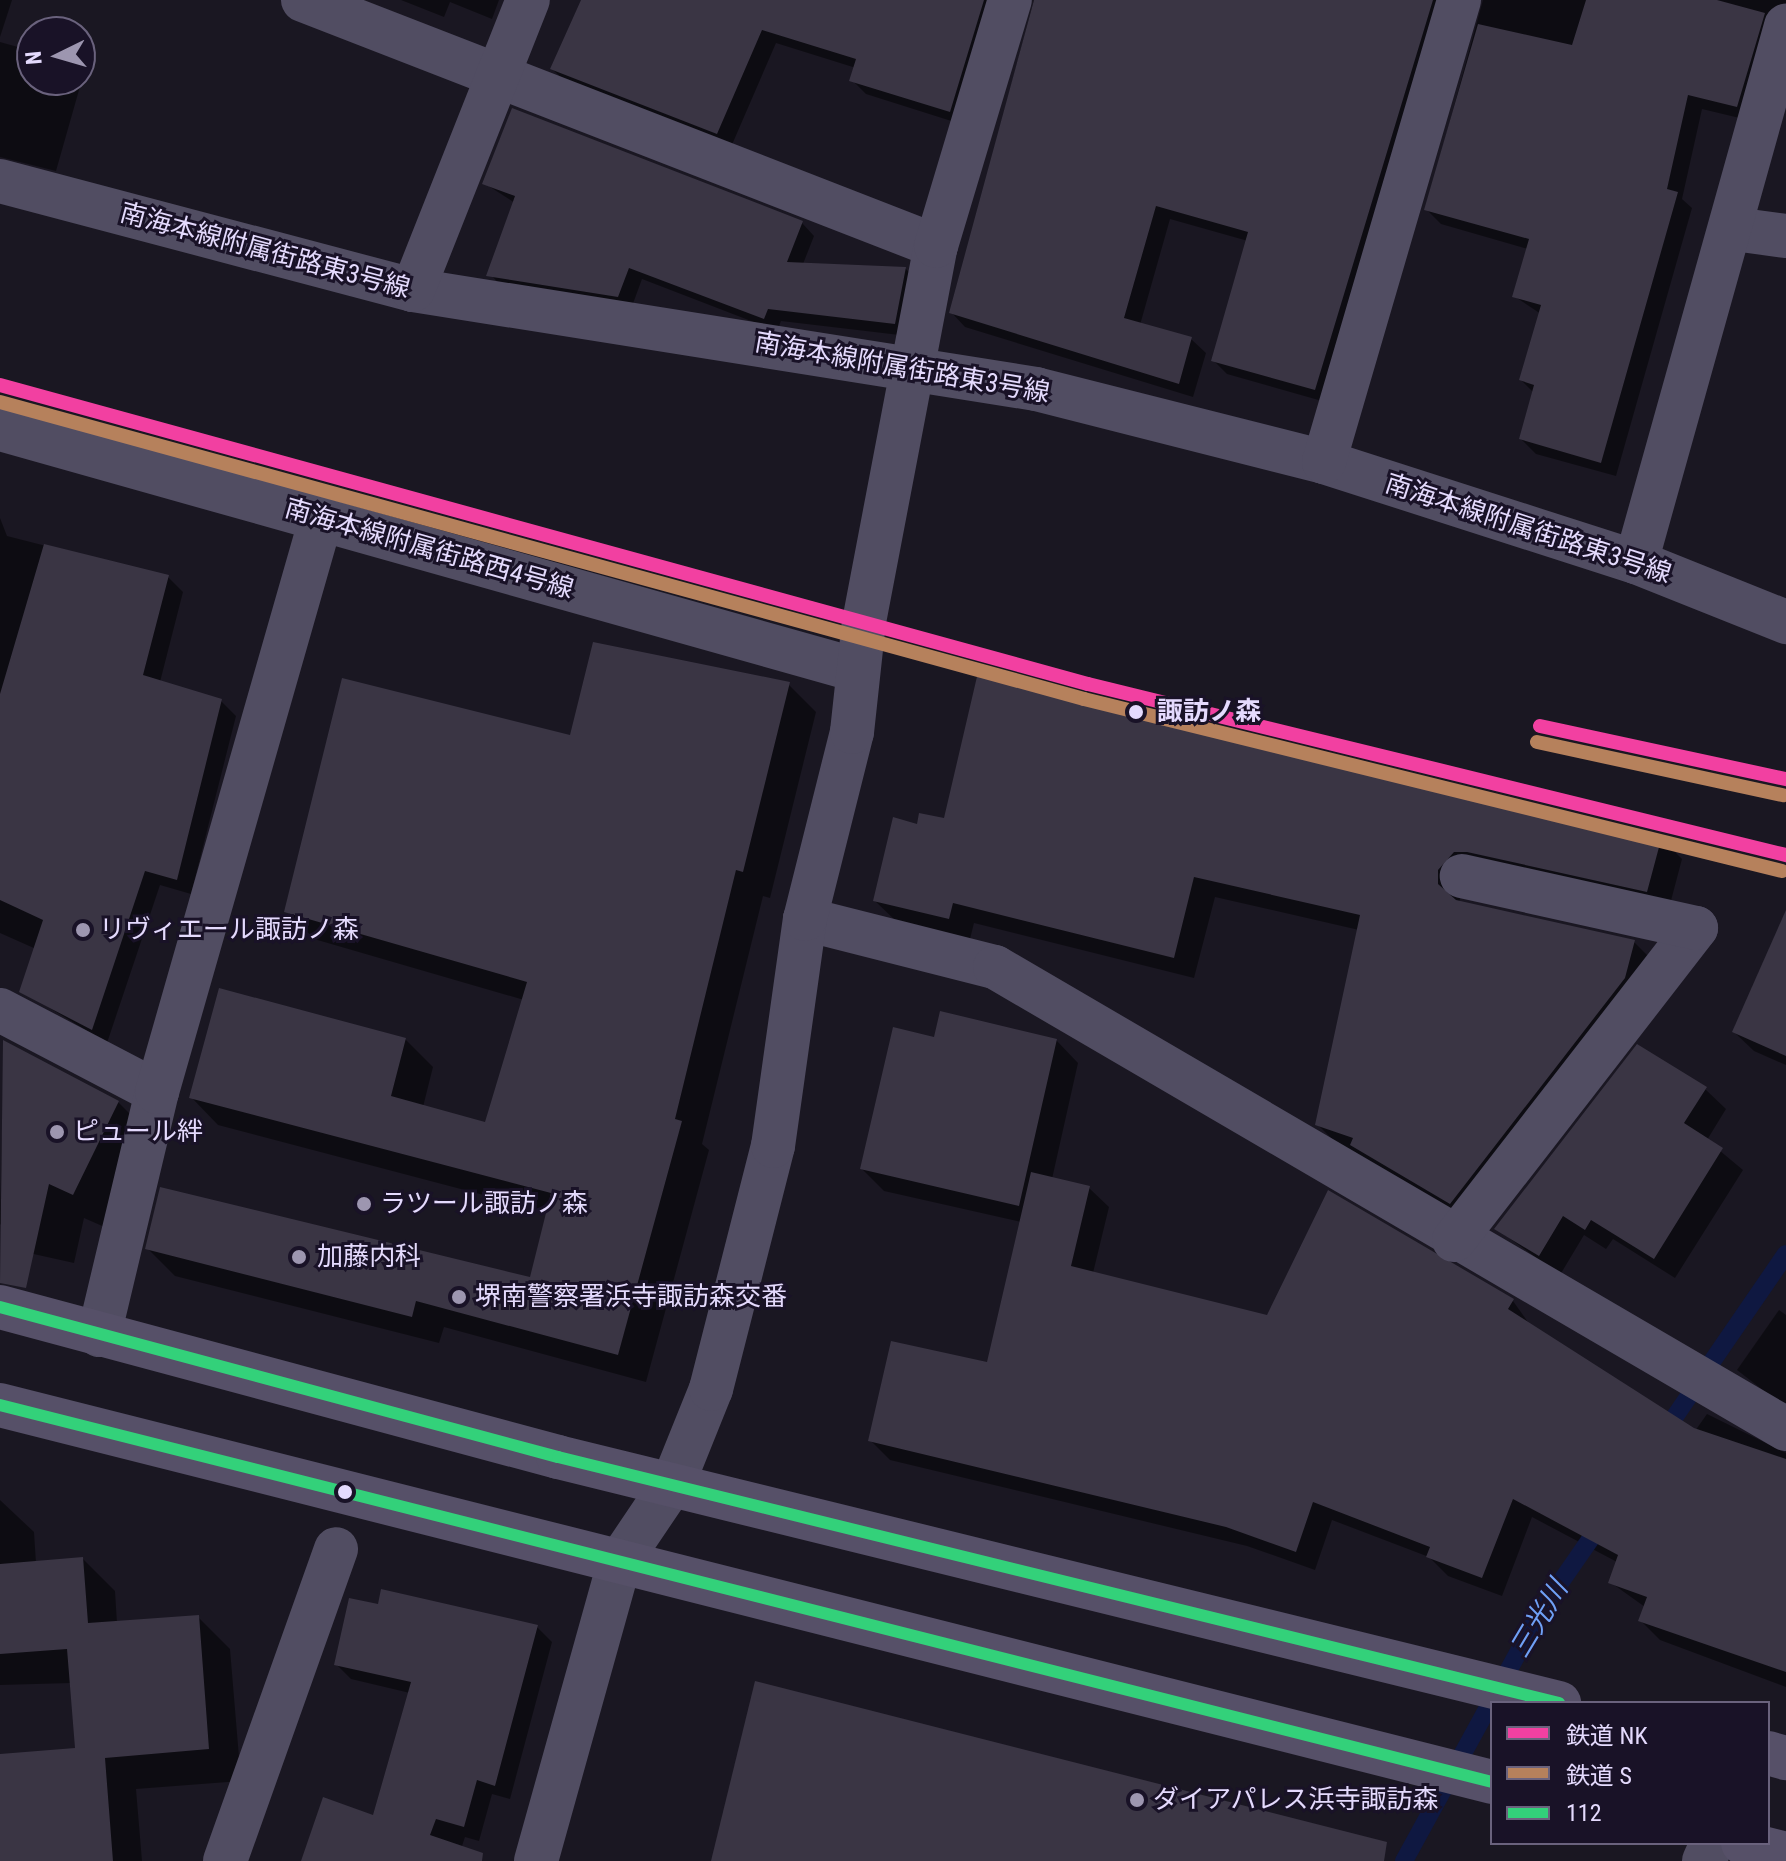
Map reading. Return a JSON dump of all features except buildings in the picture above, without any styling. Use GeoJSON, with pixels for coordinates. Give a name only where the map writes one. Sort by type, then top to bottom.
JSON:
{"type":"FeatureCollection","features":[{"type":"Feature","properties":{"kind":"main road"},"geometry":{"type":"LineString","coordinates":[[0,1307],[99,1335],[1546,1700]]}},
{"type":"Feature","properties":{"kind":"main road"},"geometry":{"type":"LineString","coordinates":[[0,1405],[1490,1782]]}},
{"type":"Feature","properties":{"kind":"main road"},"geometry":{"type":"LineString","coordinates":[[1751,1845],[1786,1854]]}},
{"type":"Feature","properties":{"kind":"street"},"geometry":{"type":"LineString","coordinates":[[303,0],[936,246]]}},
{"type":"Feature","properties":{"kind":"street"},"geometry":{"type":"LineString","coordinates":[[413,290],[528,0]]}},
{"type":"Feature","properties":{"kind":"street"},"geometry":{"type":"LineString","coordinates":[[536,1861],[620,1561],[674,1481],[711,1389],[773,1146],[805,919],[852,732],[857,670],[936,246],[1010,0]]}},
{"type":"Feature","properties":{"kind":"street"},"geometry":{"type":"LineString","coordinates":[[1324,462],[1459,0]]}},
{"type":"Feature","properties":{"kind":"street"},"geometry":{"type":"LineString","coordinates":[[1636,562],[1734,229],[1786,26]]}},
{"type":"Feature","properties":{"kind":"street","name":"南海本線附属街路東3号線"},"geometry":{"type":"LineString","coordinates":[[0,181],[413,290],[912,366],[1324,462],[1636,562],[1786,622]]}},
{"type":"Feature","properties":{"kind":"street"},"geometry":{"type":"LineString","coordinates":[[1734,229],[1786,236]]}},
{"type":"Feature","properties":{"kind":"street","name":"南海本線附属街路西4号線"},"geometry":{"type":"LineString","coordinates":[[0,429],[857,670]]}},
{"type":"Feature","properties":{"kind":"street"},"geometry":{"type":"LineString","coordinates":[[99,1335],[157,1092],[321,519]]}},
{"type":"Feature","properties":{"kind":"street"},"geometry":{"type":"LineString","coordinates":[[1454,1240],[1696,928],[1462,876]]}},
{"type":"Feature","properties":{"kind":"street"},"geometry":{"type":"LineString","coordinates":[[805,919],[995,967],[1454,1240],[1786,1429]]}},
{"type":"Feature","properties":{"kind":"street"},"geometry":{"type":"LineString","coordinates":[[0,1010],[157,1092]]}},
{"type":"Feature","properties":{"kind":"street"},"geometry":{"type":"LineString","coordinates":[[225,1861],[336,1549]]}},
{"type":"Feature","properties":{"kind":"waterway","name":"三光川"},"geometry":{"type":"LineString","coordinates":[[1711,1363],[1786,1254]]}},
{"type":"Feature","properties":{"kind":"waterway","name":"三光川"},"geometry":{"type":"LineString","coordinates":[[1663,1434],[1693,1390]]}},
{"type":"Feature","properties":{"kind":"waterway","name":"三光川"},"geometry":{"type":"LineString","coordinates":[[1492,1701],[1542,1609],[1603,1521]]}},
{"type":"Feature","properties":{"kind":"waterway","name":"三光川"},"geometry":{"type":"LineString","coordinates":[[1404,1861],[1490,1704]]}},
{"type":"Feature","properties":{"kind":"rail line","name":"NK"},"geometry":{"type":"LineString","coordinates":[[0,385],[1088,684],[1786,855]]}},
{"type":"Feature","properties":{"kind":"rail line","name":"S"},"geometry":{"type":"LineString","coordinates":[[0,402],[1084,699],[1782,871]]}},
{"type":"Feature","properties":{"kind":"rail line","name":"NK"},"geometry":{"type":"LineString","coordinates":[[1540,726],[1786,779]]}},
{"type":"Feature","properties":{"kind":"rail line","name":"S"},"geometry":{"type":"LineString","coordinates":[[1537,742],[1783,795]]}},
{"type":"Feature","properties":{"kind":"transit line","name":"112"},"geometry":{"type":"LineString","coordinates":[[0,1307],[558,1457],[1551,1701]]}},
{"type":"Feature","properties":{"kind":"transit line","name":"112"},"geometry":{"type":"LineString","coordinates":[[0,1405],[1490,1781]]}},
{"type":"Feature","properties":{"kind":"place","name":"諏訪ノ森"},"geometry":{"type":"Point","coordinates":[1136,712]}},
{"type":"Feature","properties":{"kind":"place","name":"リヴィエール諏訪ノ森"},"geometry":{"type":"Point","coordinates":[83,930]}},
{"type":"Feature","properties":{"kind":"place","name":"ピュール絆"},"geometry":{"type":"Point","coordinates":[57,1132]}},
{"type":"Feature","properties":{"kind":"place","name":"ラツール諏訪ノ森"},"geometry":{"type":"Point","coordinates":[364,1204]}},
{"type":"Feature","properties":{"kind":"place","name":"加藤内科"},"geometry":{"type":"Point","coordinates":[299,1257]}},
{"type":"Feature","properties":{"kind":"place","name":"堺南警察署浜寺諏訪森交番"},"geometry":{"type":"Point","coordinates":[459,1297]}},
{"type":"Feature","properties":{"kind":"place","name":"ダイアパレス浜寺諏訪森"},"geometry":{"type":"Point","coordinates":[1137,1800]}}]}
